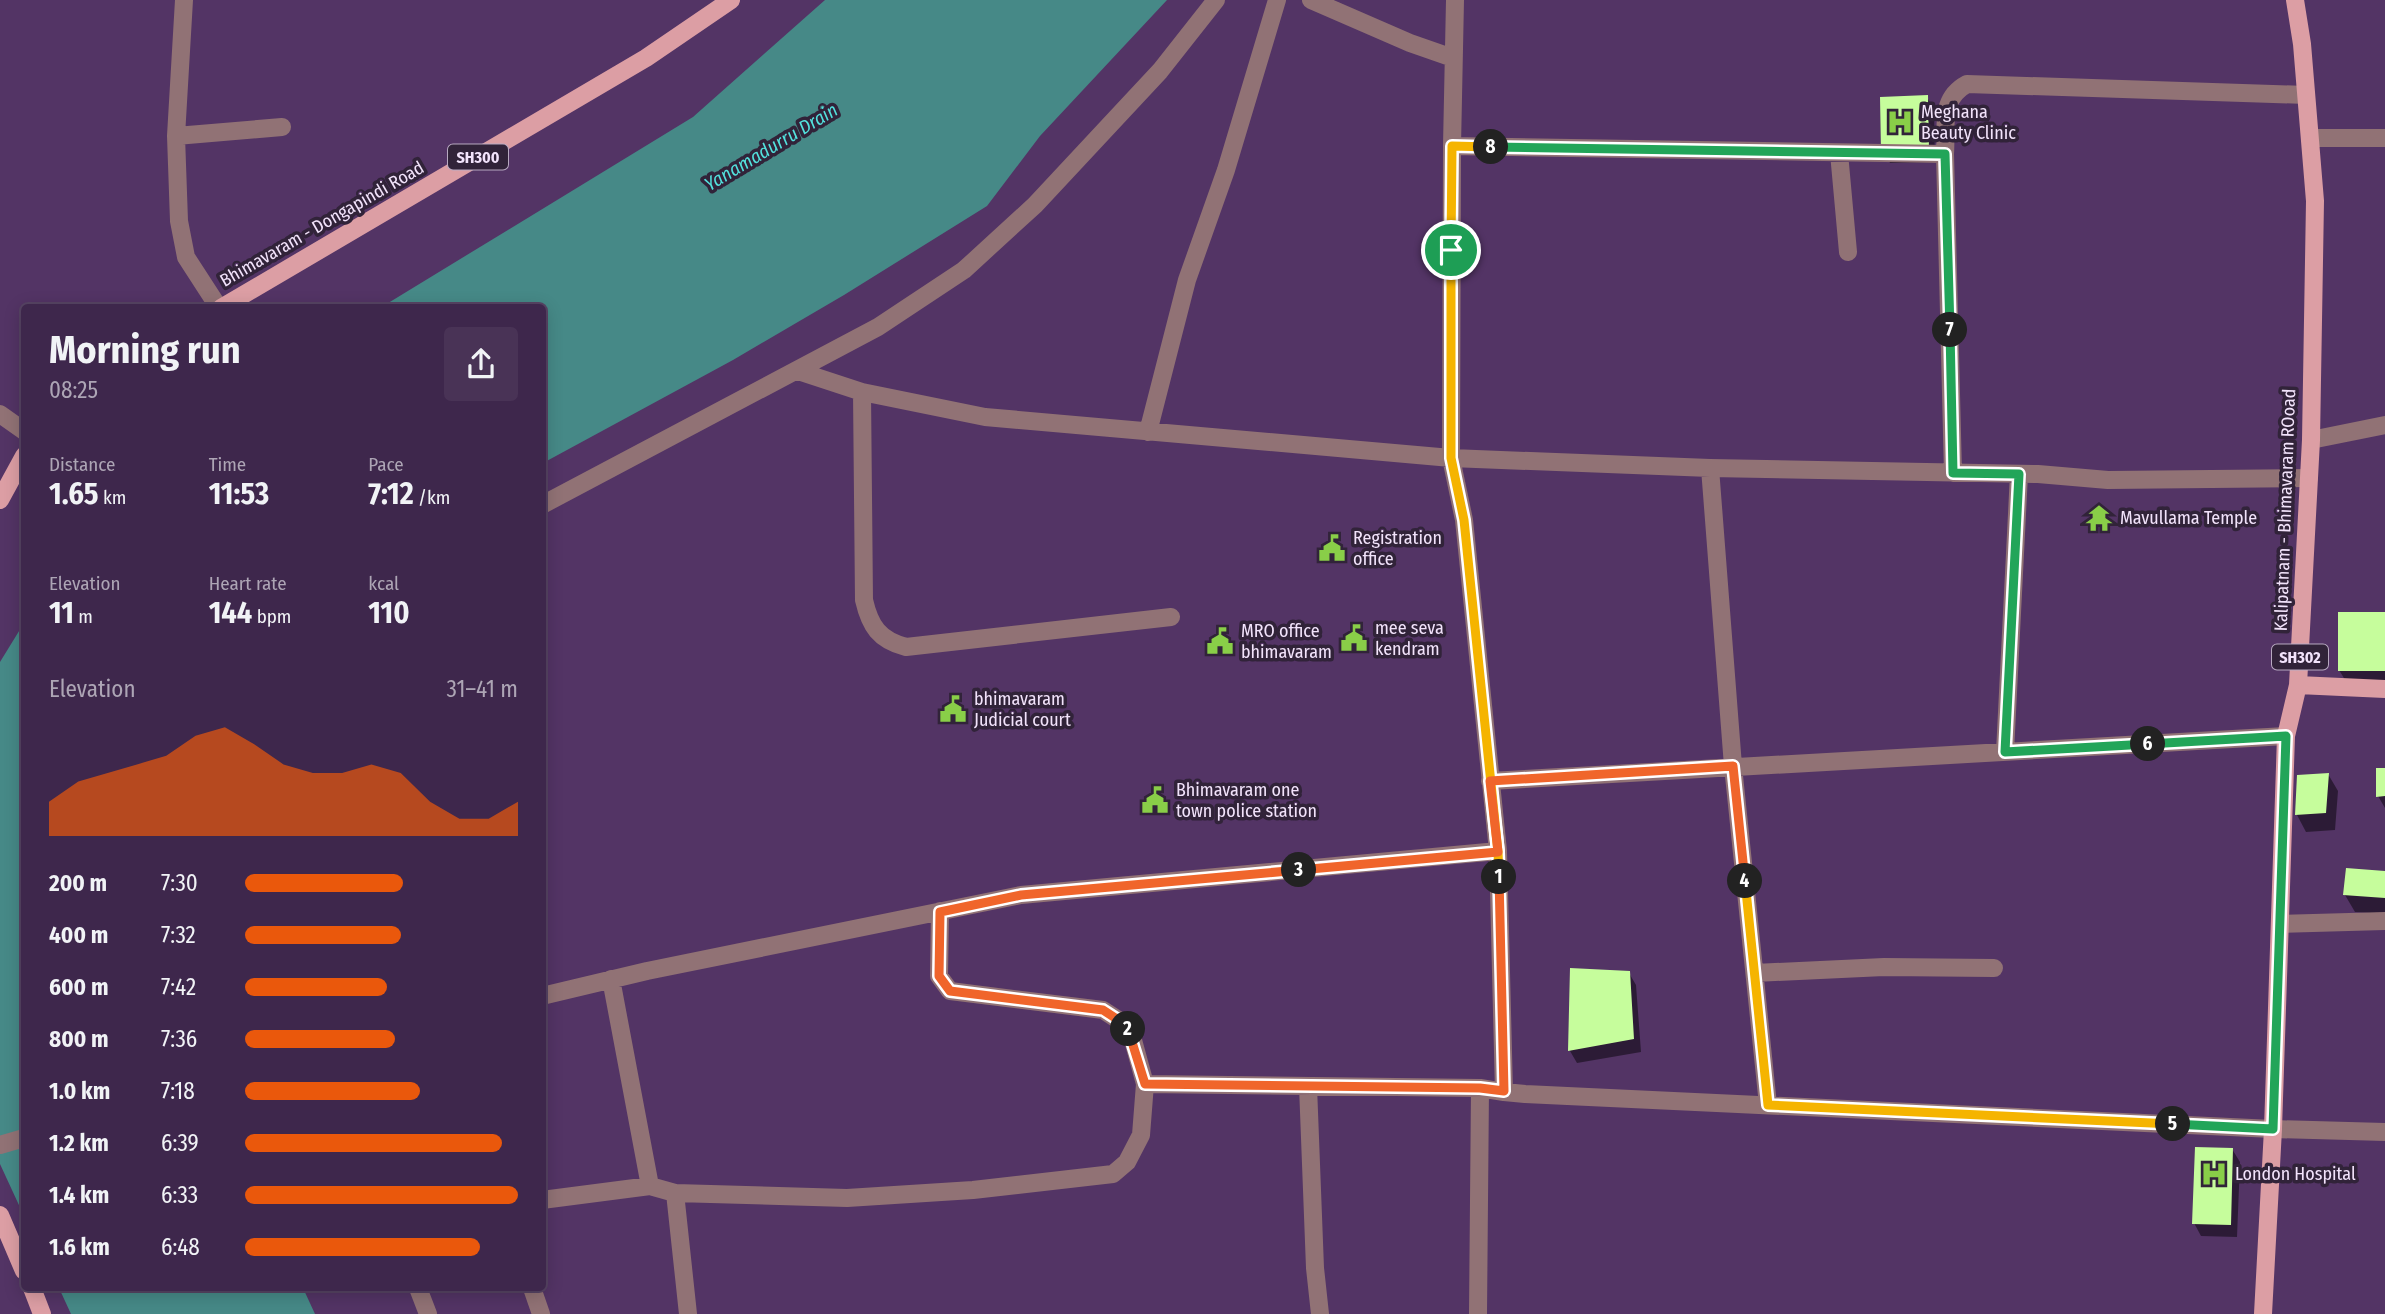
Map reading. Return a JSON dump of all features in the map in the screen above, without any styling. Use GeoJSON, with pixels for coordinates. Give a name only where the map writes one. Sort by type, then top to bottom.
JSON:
{"type":"FeatureCollection","features":[{"type":"Feature","properties":{"kind":"main road","name":"Bhimavaram - Dongapindi Road"},"geometry":{"type":"LineString","coordinates":[[227,304],[646,58],[731,0]]}},
{"type":"Feature","properties":{"kind":"main road","name":"Kalipatnam - Bhimavaram ROoad"},"geometry":{"type":"LineString","coordinates":[[2263,1314],[2273,1129],[2286,736],[2298,685],[2311,440],[2315,201],[2302,44],[2295,0]]}},
{"type":"Feature","properties":{"kind":"main road"},"geometry":{"type":"LineString","coordinates":[[0,500],[21,462]]}},
{"type":"Feature","properties":{"kind":"main road"},"geometry":{"type":"LineString","coordinates":[[2298,685],[2385,690]]}},
{"type":"Feature","properties":{"kind":"main road"},"geometry":{"type":"LineString","coordinates":[[0,1215],[21,1264]]}},
{"type":"Feature","properties":{"kind":"main road"},"geometry":{"type":"LineString","coordinates":[[33,1291],[43,1314]]}},
{"type":"Feature","properties":{"kind":"street"},"geometry":{"type":"LineString","coordinates":[[184,0],[176,136],[179,221],[186,257],[217,304]]}},
{"type":"Feature","properties":{"kind":"street"},"geometry":{"type":"LineString","coordinates":[[546,503],[878,327],[964,270],[1035,205],[1160,71],[1216,0]]}},
{"type":"Feature","properties":{"kind":"street"},"geometry":{"type":"LineString","coordinates":[[1148,432],[1187,280],[1226,170],[1277,0]]}},
{"type":"Feature","properties":{"kind":"street"},"geometry":{"type":"LineString","coordinates":[[1311,0],[1410,43],[1453,58]]}},
{"type":"Feature","properties":{"kind":"street"},"geometry":{"type":"LineString","coordinates":[[1455,0],[1451,458],[1464,520],[1498,852],[1504,1091]]}},
{"type":"Feature","properties":{"kind":"street"},"geometry":{"type":"LineString","coordinates":[[1953,473],[1945,154],[1948,101],[1955,90],[1967,84],[2306,95]]}},
{"type":"Feature","properties":{"kind":"street"},"geometry":{"type":"LineString","coordinates":[[176,136],[282,127]]}},
{"type":"Feature","properties":{"kind":"street"},"geometry":{"type":"LineString","coordinates":[[2310,138],[2385,138]]}},
{"type":"Feature","properties":{"kind":"street"},"geometry":{"type":"LineString","coordinates":[[1452,146],[1945,154]]}},
{"type":"Feature","properties":{"kind":"street"},"geometry":{"type":"LineString","coordinates":[[1839,153],[1848,252]]}},
{"type":"Feature","properties":{"kind":"street"},"geometry":{"type":"LineString","coordinates":[[798,371],[862,392],[985,417],[1451,458],[1710,468],[2019,474],[2108,480],[2309,478]]}},
{"type":"Feature","properties":{"kind":"street"},"geometry":{"type":"LineString","coordinates":[[862,392],[864,600],[868,617],[889,642],[906,647],[1171,617]]}},
{"type":"Feature","properties":{"kind":"street"},"geometry":{"type":"LineString","coordinates":[[0,414],[21,429]]}},
{"type":"Feature","properties":{"kind":"street"},"geometry":{"type":"LineString","coordinates":[[2311,440],[2385,425]]}},
{"type":"Feature","properties":{"kind":"street"},"geometry":{"type":"LineString","coordinates":[[1710,468],[1733,766],[1768,1105]]}},
{"type":"Feature","properties":{"kind":"street"},"geometry":{"type":"LineString","coordinates":[[2005,752],[2019,474]]}},
{"type":"Feature","properties":{"kind":"street"},"geometry":{"type":"LineString","coordinates":[[1490,781],[2286,736]]}},
{"type":"Feature","properties":{"kind":"street"},"geometry":{"type":"LineString","coordinates":[[546,995],[611,979],[1021,895],[1498,852]]}},
{"type":"Feature","properties":{"kind":"street"},"geometry":{"type":"LineString","coordinates":[[546,1199],[650,1186],[675,1193],[847,1198],[974,1190],[1113,1174],[1127,1162],[1141,1135],[1145,1084],[1126,1025],[1103,1010],[950,991],[939,976],[940,912]]}},
{"type":"Feature","properties":{"kind":"street"},"geometry":{"type":"LineString","coordinates":[[2280,924],[2385,921]]}},
{"type":"Feature","properties":{"kind":"street"},"geometry":{"type":"LineString","coordinates":[[1755,973],[1884,967],[1994,968]]}},
{"type":"Feature","properties":{"kind":"street"},"geometry":{"type":"LineString","coordinates":[[611,979],[650,1186]]}},
{"type":"Feature","properties":{"kind":"street"},"geometry":{"type":"LineString","coordinates":[[1145,1084],[1480,1088],[1768,1105],[2385,1132]]}},
{"type":"Feature","properties":{"kind":"street"},"geometry":{"type":"LineString","coordinates":[[1308,1086],[1315,1268],[1320,1314]]}},
{"type":"Feature","properties":{"kind":"street"},"geometry":{"type":"LineString","coordinates":[[1478,1314],[1480,1088]]}},
{"type":"Feature","properties":{"kind":"street"},"geometry":{"type":"LineString","coordinates":[[0,1145],[21,1139]]}},
{"type":"Feature","properties":{"kind":"street"},"geometry":{"type":"LineString","coordinates":[[675,1193],[688,1314]]}},
{"type":"Feature","properties":{"kind":"street"},"geometry":{"type":"LineString","coordinates":[[419,1291],[428,1314]]}},
{"type":"Feature","properties":{"kind":"street"},"geometry":{"type":"LineString","coordinates":[[533,1291],[541,1314]]}},
{"type":"Feature","properties":{"kind":"water","name":"Yanamadurru Drain"},"geometry":{"type":"Polygon","coordinates":[[[825,0],[1167,0],[1040,136],[987,206],[733,360],[546,461],[546,304],[387,304],[693,117],[825,0]]]}},
{"type":"Feature","properties":{"kind":"water"},"geometry":{"type":"Polygon","coordinates":[[[21,628],[21,1210],[0,1164],[0,662],[21,628]]]}},
{"type":"Feature","properties":{"kind":"water"},"geometry":{"type":"Polygon","coordinates":[[[60,1291],[304,1291],[315,1314],[71,1314],[60,1291]]]}},
{"type":"Feature","properties":{"kind":"building"},"geometry":{"type":"Polygon","coordinates":[[[1928,95],[1929,150],[1881,151],[1880,97],[1928,95]]]}},
{"type":"Feature","properties":{"kind":"building"},"geometry":{"type":"Polygon","coordinates":[[[2338,612],[2385,612],[2385,671],[2338,671],[2338,612]]]}},
{"type":"Feature","properties":{"kind":"building"},"geometry":{"type":"Polygon","coordinates":[[[2376,768],[2385,768],[2385,796],[2376,797],[2376,768]]]}},
{"type":"Feature","properties":{"kind":"building"},"geometry":{"type":"Polygon","coordinates":[[[2329,773],[2326,813],[2295,815],[2297,775],[2329,773]]]}},
{"type":"Feature","properties":{"kind":"building"},"geometry":{"type":"Polygon","coordinates":[[[2346,868],[2385,871],[2385,898],[2343,895],[2346,868]]]}},
{"type":"Feature","properties":{"kind":"building"},"geometry":{"type":"Polygon","coordinates":[[[1570,968],[1630,971],[1634,1039],[1568,1051],[1570,968]]]}},
{"type":"Feature","properties":{"kind":"building"},"geometry":{"type":"Polygon","coordinates":[[[2195,1147],[2233,1148],[2231,1225],[2192,1224],[2195,1147]]]}},
{"type":"Feature","properties":{"kind":"place","name":"Meghana Beauty Clinic"},"geometry":{"type":"Point","coordinates":[1900,122]}},
{"type":"Feature","properties":{"kind":"place","name":"Mavullama Temple"},"geometry":{"type":"Point","coordinates":[2099,518]}},
{"type":"Feature","properties":{"kind":"place","name":"Registration office"},"geometry":{"type":"Point","coordinates":[1332,548]}},
{"type":"Feature","properties":{"kind":"place","name":"mee seva kendram"},"geometry":{"type":"Point","coordinates":[1354,638]}},
{"type":"Feature","properties":{"kind":"place","name":"MRO office bhimavaram"},"geometry":{"type":"Point","coordinates":[1220,641]}},
{"type":"Feature","properties":{"kind":"place","name":"bhimavaram Judicial court"},"geometry":{"type":"Point","coordinates":[953,709]}},
{"type":"Feature","properties":{"kind":"place","name":"Bhimavaram one town police station"},"geometry":{"type":"Point","coordinates":[1155,800]}},
{"type":"Feature","properties":{"kind":"place","name":"London Hospital"},"geometry":{"type":"Point","coordinates":[2214,1174]}},
{"type":"Feature","properties":{"kind":"route"},"geometry":{"type":"LineString","coordinates":[[1451,250],[1451,458],[1464,520],[1490,781],[1498,852],[1504,1091],[1480,1088],[1145,1084],[1126,1025],[1103,1010],[950,991],[939,976],[940,912],[1021,895],[1498,852],[1490,781],[1733,766],[1768,1105],[2273,1129],[2286,736],[2005,752],[2019,474],[1953,473],[1945,154],[1452,146],[1451,250]]}}]}
